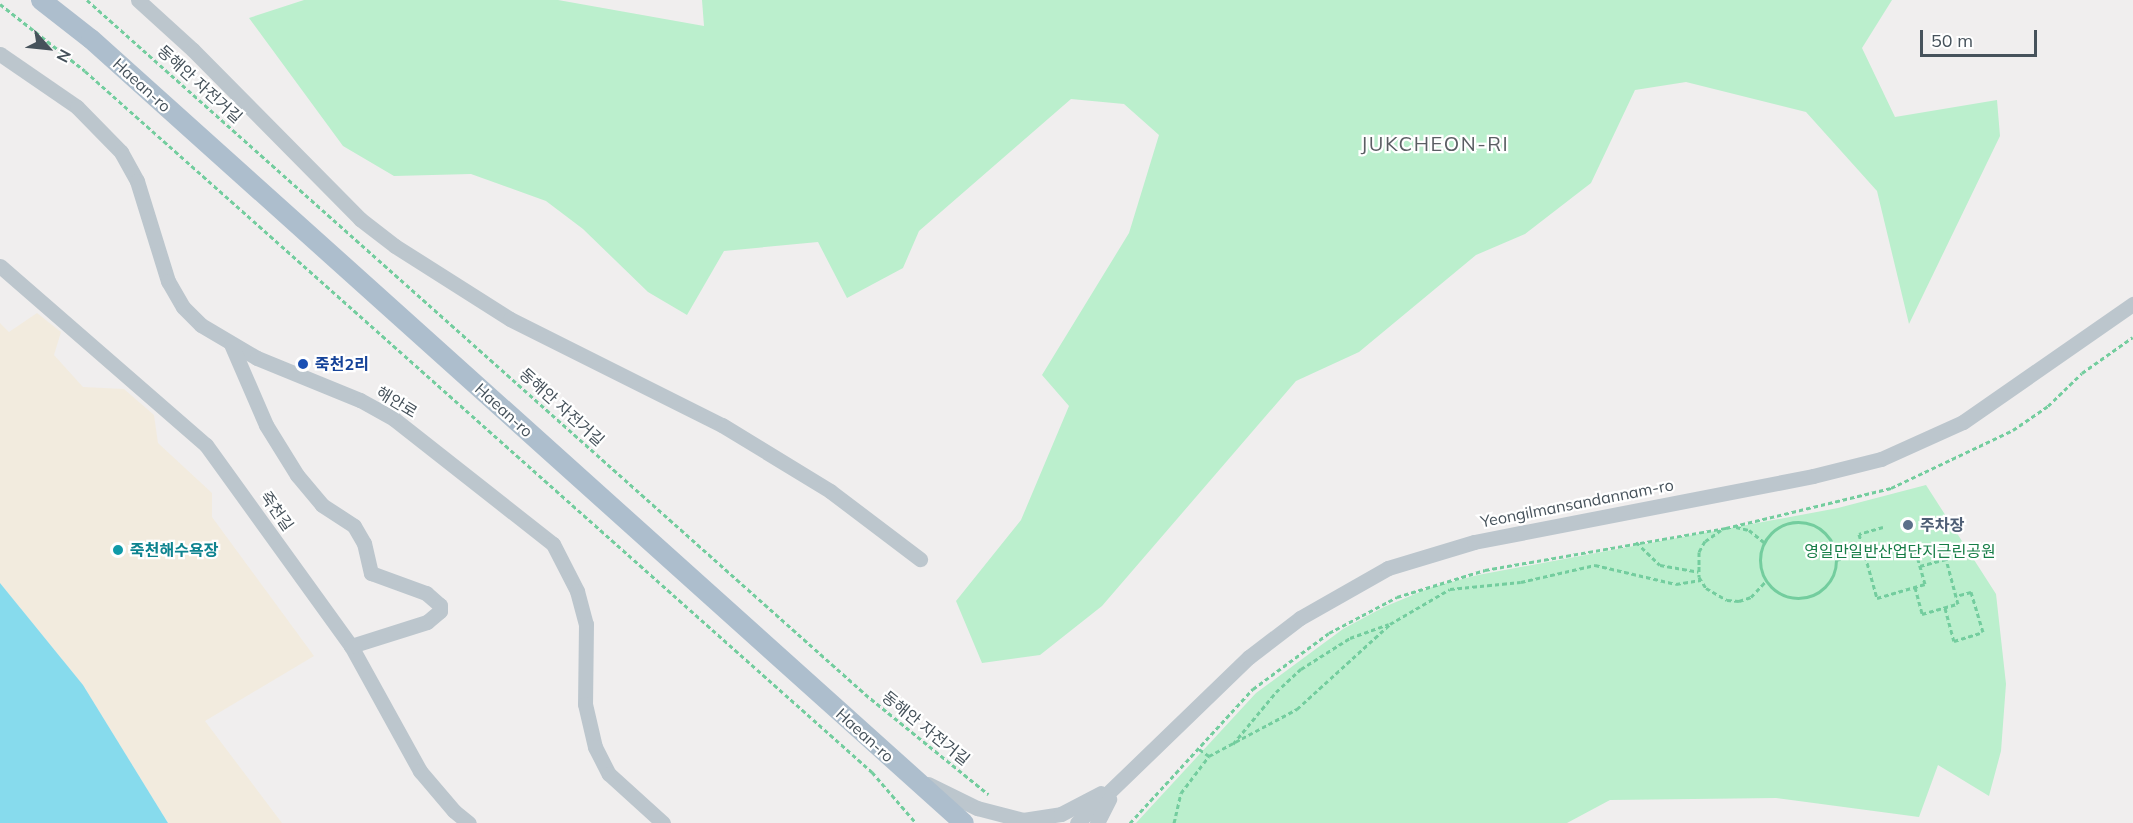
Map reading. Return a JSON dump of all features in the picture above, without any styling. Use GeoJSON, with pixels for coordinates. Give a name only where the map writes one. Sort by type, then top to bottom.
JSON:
{"type":"FeatureCollection","features":[{"type":"Feature","properties":{"kind":"main road","name":"Haean-ro"},"geometry":{"type":"LineString","coordinates":[[41,0],[109,55],[964,823]]}},
{"type":"Feature","properties":{"kind":"street"},"geometry":{"type":"LineString","coordinates":[[138,0],[218,75],[360,219],[394,246],[530,330],[722,425],[830,491],[920,559]]}},
{"type":"Feature","properties":{"kind":"street","name":"해안로"},"geometry":{"type":"LineString","coordinates":[[0,54],[71,102],[121,152],[137,181],[160,261],[176,296],[196,321],[231,344],[394,419],[554,543],[577,591],[586,624],[585,704],[595,747],[609,774],[663,823]]}},
{"type":"Feature","properties":{"kind":"street","name":"죽천길"},"geometry":{"type":"LineString","coordinates":[[0,266],[206,446],[351,646],[420,771],[469,823]]}},
{"type":"Feature","properties":{"kind":"street","name":"Yeongilmansandannam-ro"},"geometry":{"type":"LineString","coordinates":[[1077,823],[1249,657],[1300,618],[1388,568],[1474,542],[1813,476],[1881,459],[1963,422],[2133,304]]}},
{"type":"Feature","properties":{"kind":"street"},"geometry":{"type":"LineString","coordinates":[[231,344],[266,424],[297,475],[322,505],[354,526],[364,543],[371,573],[426,593],[440,604],[440,611],[427,622],[351,646]]}},
{"type":"Feature","properties":{"kind":"street"},"geometry":{"type":"LineString","coordinates":[[910,775],[977,808],[1023,820],[1061,814],[1117,784]]}},
{"type":"Feature","properties":{"kind":"street"},"geometry":{"type":"LineString","coordinates":[[1097,823],[1117,784]]}},
{"type":"Feature","properties":{"kind":"path","name":"동해안 자전거길"},"geometry":{"type":"LineString","coordinates":[[87,0],[865,694],[912,729],[990,795]]}},
{"type":"Feature","properties":{"kind":"path"},"geometry":{"type":"LineString","coordinates":[[0,4],[85,71],[872,772],[916,823]]}},
{"type":"Feature","properties":{"kind":"path"},"geometry":{"type":"LineString","coordinates":[[1130,823],[1253,689],[1329,633],[1397,597],[1477,572],[1636,542],[1726,528],[1856,499],[1942,466],[2013,430],[2048,406],[2082,373],[2133,337]]}},
{"type":"Feature","properties":{"kind":"path"},"geometry":{"type":"LineString","coordinates":[[1809,523],[1829,537],[1836,560],[1828,584],[1805,597],[1780,594],[1766,581],[1760,561],[1765,543],[1785,524],[1809,523]]}},
{"type":"Feature","properties":{"kind":"path"},"geometry":{"type":"LineString","coordinates":[[1883,527],[1859,534],[1877,598],[1925,584],[1914,545]]}},
{"type":"Feature","properties":{"kind":"path"},"geometry":{"type":"LineString","coordinates":[[1765,543],[1749,530],[1726,528],[1705,541],[1699,552],[1698,572],[1701,580],[1715,596],[1739,601],[1751,597],[1766,581]]}},
{"type":"Feature","properties":{"kind":"path"},"geometry":{"type":"LineString","coordinates":[[1636,542],[1660,565],[1698,572]]}},
{"type":"Feature","properties":{"kind":"path"},"geometry":{"type":"LineString","coordinates":[[1836,560],[1864,552]]}},
{"type":"Feature","properties":{"kind":"path"},"geometry":{"type":"LineString","coordinates":[[1915,587],[1922,614],[1958,604],[1946,559],[1920,566]]}},
{"type":"Feature","properties":{"kind":"path"},"geometry":{"type":"LineString","coordinates":[[1231,746],[1276,692],[1301,669],[1350,638],[1390,624],[1450,589],[1521,582],[1578,566],[1612,567],[1676,584],[1701,580]]}},
{"type":"Feature","properties":{"kind":"path"},"geometry":{"type":"LineString","coordinates":[[1945,608],[1954,641],[1983,632],[1971,592],[1956,596]]}},
{"type":"Feature","properties":{"kind":"path"},"geometry":{"type":"LineString","coordinates":[[1174,823],[1181,793],[1209,756],[1297,709],[1390,624]]}},
{"type":"Feature","properties":{"kind":"path"},"geometry":{"type":"LineString","coordinates":[[1199,748],[1209,756]]}},
{"type":"Feature","properties":{"kind":"green space"},"geometry":{"type":"Polygon","coordinates":[[[304,0],[558,0],[704,26],[702,0],[1892,0],[1862,48],[1895,117],[1997,100],[2000,136],[1909,324],[1877,191],[1806,112],[1686,82],[1635,90],[1591,183],[1525,234],[1476,255],[1359,352],[1296,381],[1102,606],[1040,655],[982,663],[956,601],[1021,520],[1069,406],[1042,375],[1129,233],[1159,135],[1124,104],[1071,99],[919,231],[903,268],[847,298],[818,242],[724,251],[687,315],[648,292],[583,229],[546,201],[471,174],[394,176],[343,146],[249,18],[304,0]]]}},
{"type":"Feature","properties":{"kind":"green space","name":"영일만일반산업단지근린공원"},"geometry":{"type":"Polygon","coordinates":[[[1926,485],[1996,594],[2006,684],[2001,751],[1989,796],[1938,765],[1919,817],[1776,798],[1610,800],[1567,823],[1136,823],[1256,693],[1343,629],[1384,607],[1432,587],[1478,575],[1838,508],[1926,485]]]}},
{"type":"Feature","properties":{"kind":"sand","name":"죽천해수욕장"},"geometry":{"type":"Polygon","coordinates":[[[37,313],[61,332],[54,355],[83,387],[124,389],[154,415],[158,443],[212,493],[212,517],[314,656],[205,721],[282,823],[168,823],[83,685],[0,583],[0,323],[9,332],[37,313]]]}},
{"type":"Feature","properties":{"kind":"water"},"geometry":{"type":"Polygon","coordinates":[[[0,583],[83,685],[168,823],[0,823],[0,583]]]}},
{"type":"Feature","properties":{"kind":"place","name":"죽천2리"},"geometry":{"type":"Point","coordinates":[303,364]}},
{"type":"Feature","properties":{"kind":"place","name":"주차장"},"geometry":{"type":"Point","coordinates":[1908,525]}},
{"type":"Feature","properties":{"kind":"place","name":"죽천해수욕장"},"geometry":{"type":"Point","coordinates":[118,550]}},
{"type":"Feature","properties":{"kind":"district","name":"JUKCHEON-RI"},"geometry":{"type":"Point","coordinates":[1435,143]}}]}
